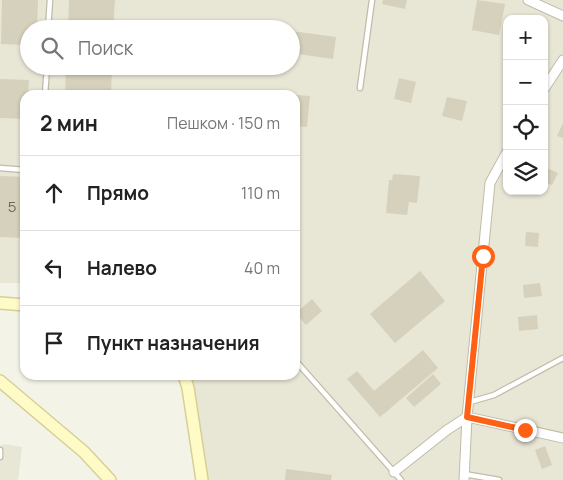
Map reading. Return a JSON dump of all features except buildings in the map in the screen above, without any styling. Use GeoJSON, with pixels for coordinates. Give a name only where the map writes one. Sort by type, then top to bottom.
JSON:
{"type":"FeatureCollection","features":[{"type":"Feature","properties":{"kind":"street"},"geometry":{"type":"LineString","coordinates":[[528,0],[563,16]]}},
{"type":"Feature","properties":{"kind":"street"},"geometry":{"type":"LineString","coordinates":[[548,83],[563,60]]}},
{"type":"Feature","properties":{"kind":"street"},"geometry":{"type":"LineString","coordinates":[[464,477],[467,417],[470,402],[490,183],[503,159]]}},
{"type":"Feature","properties":{"kind":"street"},"geometry":{"type":"LineString","coordinates":[[0,303],[20,305]]}},
{"type":"Feature","properties":{"kind":"street"},"geometry":{"type":"LineString","coordinates":[[186,380],[202,480]]}},
{"type":"Feature","properties":{"kind":"street"},"geometry":{"type":"LineString","coordinates":[[0,381],[84,452],[110,480]]}},
{"type":"Feature","properties":{"kind":"street"},"geometry":{"type":"LineString","coordinates":[[394,472],[447,430],[467,417],[563,438]]}},
{"type":"Feature","properties":{"kind":"lane"},"geometry":{"type":"LineString","coordinates":[[49,20],[50,0]]}},
{"type":"Feature","properties":{"kind":"lane"},"geometry":{"type":"LineString","coordinates":[[360,88],[372,0]]}},
{"type":"Feature","properties":{"kind":"lane"},"geometry":{"type":"LineString","coordinates":[[46,90],[47,75]]}},
{"type":"Feature","properties":{"kind":"lane"},"geometry":{"type":"LineString","coordinates":[[0,168],[20,170]]}},
{"type":"Feature","properties":{"kind":"lane"},"geometry":{"type":"LineString","coordinates":[[470,402],[494,396],[563,358]]}},
{"type":"Feature","properties":{"kind":"lane"},"geometry":{"type":"LineString","coordinates":[[300,366],[400,480]]}},
{"type":"Feature","properties":{"kind":"lane"},"geometry":{"type":"LineString","coordinates":[[0,450],[0,457]]}},
{"type":"Feature","properties":{"kind":"lane"},"geometry":{"type":"LineString","coordinates":[[464,477],[499,480]]}},
{"type":"Feature","properties":{"kind":"shaded area"},"geometry":{"type":"Polygon","coordinates":[[[0,0],[563,0],[563,480],[208,480],[192,380],[300,380],[300,90],[20,90],[20,283],[0,283],[0,0]]]}},
{"type":"Feature","properties":{"kind":"shaded area"},"geometry":{"type":"Polygon","coordinates":[[[4,444],[22,447],[18,480],[0,480],[0,446],[4,444]]]}},
{"type":"Feature","properties":{"kind":"route"},"geometry":{"type":"LineString","coordinates":[[483,256],[470,402],[467,417],[525,430]]}}]}
